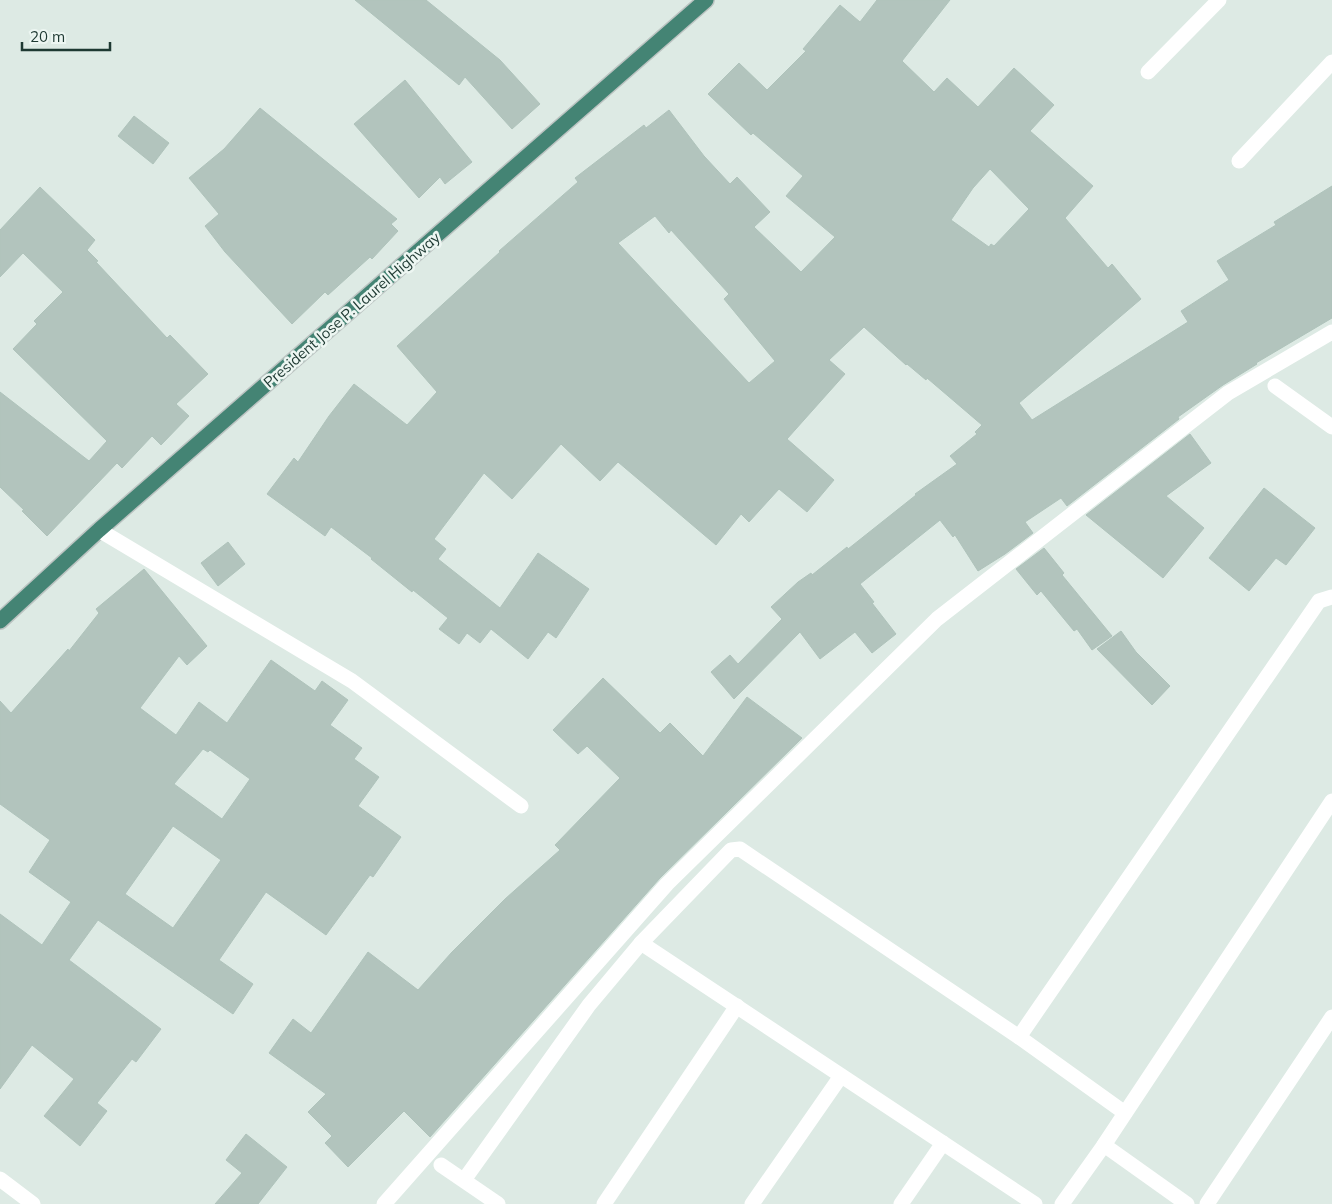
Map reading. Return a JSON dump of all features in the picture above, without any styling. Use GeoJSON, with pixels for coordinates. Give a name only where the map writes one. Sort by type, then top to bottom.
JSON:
{"type":"FeatureCollection","features":[{"type":"Feature","properties":{"kind":"highway","name":"President Jose P. Laurel Highway"},"geometry":{"type":"LineString","coordinates":[[0,621],[99,530],[706,0]]}},
{"type":"Feature","properties":{"kind":"street"},"geometry":{"type":"LineString","coordinates":[[1148,72],[1219,0]]}},
{"type":"Feature","properties":{"kind":"street"},"geometry":{"type":"LineString","coordinates":[[1239,161],[1332,62]]}},
{"type":"Feature","properties":{"kind":"street"},"geometry":{"type":"LineString","coordinates":[[384,1204],[666,884],[937,619],[1228,393],[1332,332]]}},
{"type":"Feature","properties":{"kind":"street"},"geometry":{"type":"LineString","coordinates":[[1275,386],[1332,427]]}},
{"type":"Feature","properties":{"kind":"street"},"geometry":{"type":"LineString","coordinates":[[99,530],[352,681],[521,806]]}},
{"type":"Feature","properties":{"kind":"street"},"geometry":{"type":"LineString","coordinates":[[1018,1037],[1319,601],[1332,597]]}},
{"type":"Feature","properties":{"kind":"street"},"geometry":{"type":"LineString","coordinates":[[1062,1204],[1104,1145],[1332,801]]}},
{"type":"Feature","properties":{"kind":"street"},"geometry":{"type":"LineString","coordinates":[[464,1180],[589,1005],[641,943],[731,850],[740,849],[1018,1037],[1125,1113]]}},
{"type":"Feature","properties":{"kind":"street"},"geometry":{"type":"LineString","coordinates":[[641,943],[1035,1204]]}},
{"type":"Feature","properties":{"kind":"street"},"geometry":{"type":"LineString","coordinates":[[604,1204],[737,1006]]}},
{"type":"Feature","properties":{"kind":"street"},"geometry":{"type":"LineString","coordinates":[[1207,1204],[1332,1017]]}},
{"type":"Feature","properties":{"kind":"street"},"geometry":{"type":"LineString","coordinates":[[752,1204],[841,1076]]}},
{"type":"Feature","properties":{"kind":"street"},"geometry":{"type":"LineString","coordinates":[[901,1204],[943,1143]]}},
{"type":"Feature","properties":{"kind":"street"},"geometry":{"type":"LineString","coordinates":[[1104,1145],[1187,1204]]}},
{"type":"Feature","properties":{"kind":"street"},"geometry":{"type":"LineString","coordinates":[[442,1165],[498,1204]]}},
{"type":"Feature","properties":{"kind":"street"},"geometry":{"type":"LineString","coordinates":[[0,1179],[33,1204]]}},
{"type":"Feature","properties":{"kind":"building"},"geometry":{"type":"Polygon","coordinates":[[[355,0],[426,0],[500,60],[540,104],[512,129],[465,77],[459,85],[355,0]]]}},
{"type":"Feature","properties":{"kind":"building"},"geometry":{"type":"Polygon","coordinates":[[[877,0],[950,0],[902,61],[934,92],[947,78],[978,107],[1014,68],[1054,105],[1030,131],[1093,186],[1065,218],[1108,268],[1112,264],[1141,299],[1019,403],[1032,420],[1188,322],[1181,311],[1229,280],[1217,261],[1276,225],[1274,222],[1332,186],[1332,318],[1223,385],[1178,417],[1179,419],[1067,506],[1061,498],[1025,522],[1033,533],[978,571],[955,535],[953,537],[940,520],[860,584],[896,634],[872,653],[855,632],[820,659],[800,632],[734,699],[711,672],[730,655],[738,664],[782,619],[771,607],[798,582],[811,573],[812,575],[847,547],[848,549],[915,494],[957,464],[950,456],[977,434],[975,432],[982,425],[927,378],[926,380],[906,365],[864,327],[829,360],[845,374],[787,439],[834,480],[807,512],[779,489],[749,522],[741,514],[716,545],[618,462],[600,481],[561,444],[512,499],[484,473],[434,539],[446,549],[438,559],[500,608],[538,553],[589,589],[556,638],[548,632],[528,659],[491,629],[480,643],[467,633],[459,644],[439,629],[448,618],[413,590],[412,592],[331,527],[325,536],[267,494],[294,458],[298,462],[329,416],[354,384],[407,425],[437,392],[397,346],[499,251],[578,182],[575,178],[644,125],[646,128],[669,110],[704,156],[730,184],[737,177],[770,212],[754,227],[801,272],[835,237],[786,196],[803,176],[753,133],[751,135],[708,94],[739,63],[767,90],[806,51],[803,49],[840,5],[860,22],[877,0]],[[990,169],[973,188],[951,220],[989,247],[991,244],[994,246],[1029,209],[990,169]],[[655,216],[618,243],[749,383],[775,361],[724,299],[729,294],[671,230],[669,233],[655,216]]]}},
{"type":"Feature","properties":{"kind":"building"},"geometry":{"type":"Polygon","coordinates":[[[405,80],[472,162],[445,184],[440,177],[419,198],[354,124],[405,80]]]}},
{"type":"Feature","properties":{"kind":"building"},"geometry":{"type":"Polygon","coordinates":[[[260,108],[397,219],[391,224],[398,231],[372,259],[370,257],[328,295],[325,292],[292,324],[225,252],[205,226],[219,214],[189,178],[224,149],[260,108]]]}},
{"type":"Feature","properties":{"kind":"building"},"geometry":{"type":"Polygon","coordinates":[[[134,116],[169,143],[153,164],[118,136],[134,116]]]}},
{"type":"Feature","properties":{"kind":"building"},"geometry":{"type":"Polygon","coordinates":[[[40,187],[95,240],[87,250],[98,261],[96,262],[167,338],[170,335],[208,374],[176,404],[189,416],[161,445],[152,436],[122,468],[117,463],[47,536],[0,487],[0,392],[89,461],[107,441],[13,349],[37,324],[34,321],[63,292],[23,253],[0,277],[0,230],[40,187]]]}},
{"type":"Feature","properties":{"kind":"building"},"geometry":{"type":"Polygon","coordinates":[[[1190,434],[1211,463],[1166,496],[1204,528],[1163,578],[1086,515],[1190,434]]]}},
{"type":"Feature","properties":{"kind":"building"},"geometry":{"type":"Polygon","coordinates":[[[1264,488],[1315,528],[1286,565],[1276,558],[1249,591],[1209,558],[1264,488]]]}},
{"type":"Feature","properties":{"kind":"building"},"geometry":{"type":"Polygon","coordinates":[[[228,542],[245,564],[218,586],[201,563],[228,542]]]}},
{"type":"Feature","properties":{"kind":"building"},"geometry":{"type":"Polygon","coordinates":[[[1044,548],[1064,573],[1062,575],[1112,636],[1092,650],[1077,629],[1074,631],[1041,591],[1037,595],[1016,569],[1044,548]]]}},
{"type":"Feature","properties":{"kind":"building"},"geometry":{"type":"Polygon","coordinates":[[[144,569],[207,646],[187,665],[179,656],[140,708],[176,735],[199,702],[227,723],[271,660],[315,691],[322,681],[348,700],[330,725],[362,748],[354,759],[379,777],[358,806],[401,837],[373,877],[370,875],[326,935],[266,892],[219,960],[253,984],[233,1014],[98,920],[69,960],[161,1029],[136,1062],[132,1059],[97,1103],[107,1111],[80,1146],[44,1116],[74,1079],[32,1045],[0,1089],[0,914],[42,945],[71,902],[29,872],[50,840],[0,804],[0,701],[11,713],[68,649],[69,651],[99,613],[96,609],[144,569]],[[203,749],[174,784],[222,819],[250,779],[210,750],[208,752],[203,749]],[[173,826],[125,894],[173,928],[221,860],[173,826]]]}},
{"type":"Feature","properties":{"kind":"building"},"geometry":{"type":"Polygon","coordinates":[[[1121,631],[1136,652],[1170,686],[1152,705],[1097,649],[1121,631]]]}},
{"type":"Feature","properties":{"kind":"building"},"geometry":{"type":"Polygon","coordinates":[[[603,678],[660,733],[670,723],[703,756],[747,697],[802,738],[660,878],[430,1137],[404,1111],[348,1167],[325,1143],[332,1136],[308,1112],[326,1094],[269,1053],[293,1019],[311,1033],[368,952],[418,990],[452,952],[505,899],[560,850],[555,845],[620,778],[587,746],[578,754],[553,730],[603,678]]]}},
{"type":"Feature","properties":{"kind":"building"},"geometry":{"type":"Polygon","coordinates":[[[246,1134],[287,1167],[258,1204],[215,1204],[242,1173],[226,1160],[246,1134]]]}}]}
